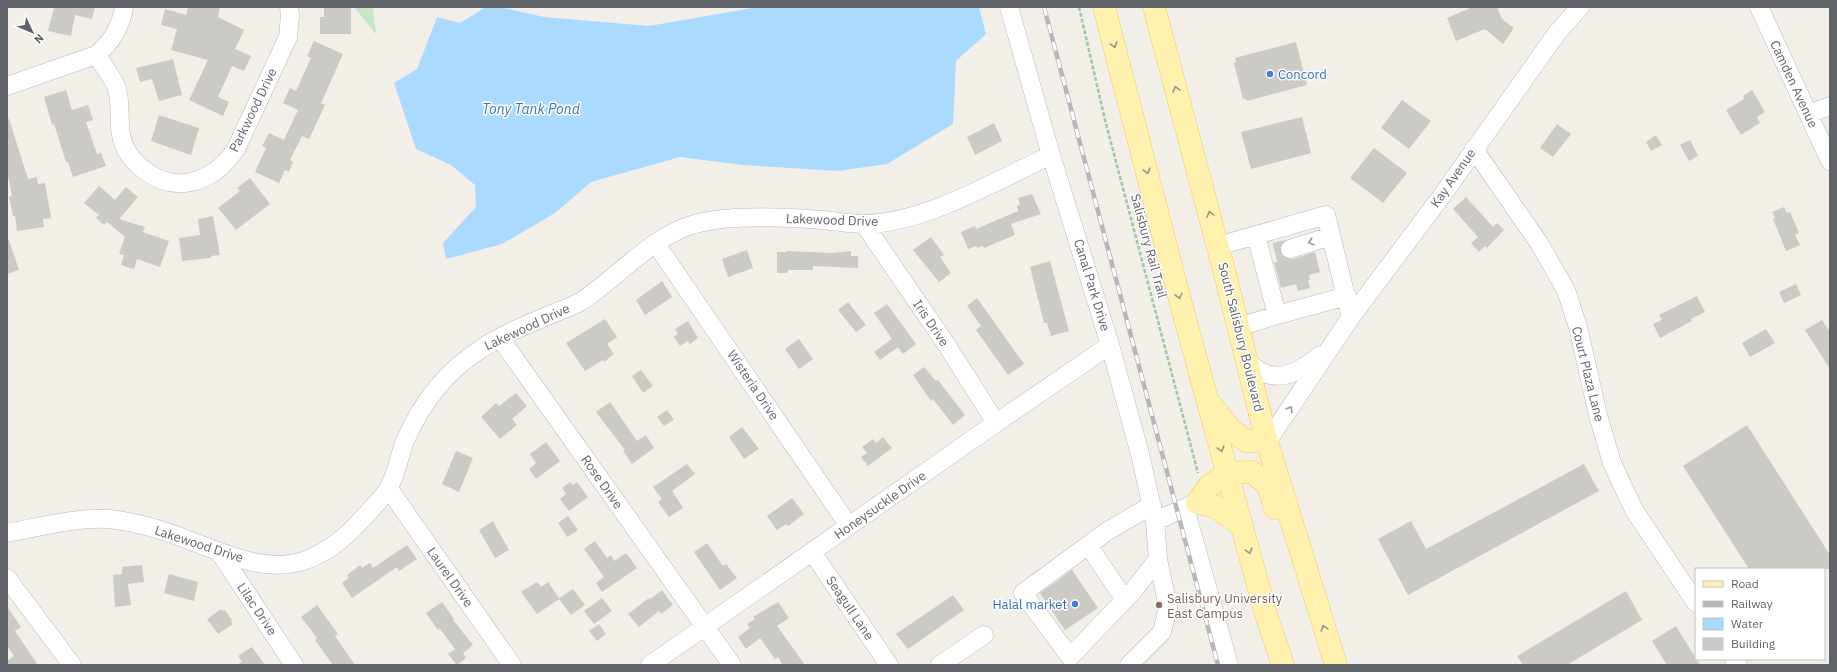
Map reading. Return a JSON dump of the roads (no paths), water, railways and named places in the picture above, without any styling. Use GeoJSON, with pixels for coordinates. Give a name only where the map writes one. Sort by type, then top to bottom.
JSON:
{"type":"FeatureCollection","features":[{"type":"Feature","properties":{"kind":"main road"},"geometry":{"type":"LineString","coordinates":[[1104,7],[1208,402],[1267,618],[1284,665]]}},
{"type":"Feature","properties":{"kind":"main road","name":"South Salisbury Boulevard"},"geometry":{"type":"LineString","coordinates":[[1154,7],[1218,246],[1268,442],[1299,550],[1336,665]]}},
{"type":"Feature","properties":{"kind":"main road"},"geometry":{"type":"LineString","coordinates":[[1208,402],[1231,430],[1246,441],[1268,442]]}},
{"type":"Feature","properties":{"kind":"main road"},"geometry":{"type":"LineString","coordinates":[[1242,526],[1214,506],[1197,499],[1228,473],[1252,472],[1268,485],[1284,540],[1299,550]]}},
{"type":"Feature","properties":{"kind":"street"},"geometry":{"type":"LineString","coordinates":[[7,86],[96,55],[105,48],[121,24],[124,7]]}},
{"type":"Feature","properties":{"kind":"street","name":"Parkwood Drive"},"geometry":{"type":"LineString","coordinates":[[96,55],[116,86],[120,108],[121,136],[134,161],[149,173],[167,181],[181,183],[194,182],[206,178],[218,170],[229,160],[236,148],[288,37],[290,16],[289,7]]}},
{"type":"Feature","properties":{"kind":"street","name":"Canal Park Drive"},"geometry":{"type":"LineString","coordinates":[[1009,7],[1051,155],[1110,345],[1140,454],[1154,513],[1158,559],[1168,607],[1162,632],[1129,665]]}},
{"type":"Feature","properties":{"kind":"street","name":"Kay Avenue"},"geometry":{"type":"LineString","coordinates":[[1268,442],[1351,317],[1441,197],[1474,148],[1557,33],[1580,7]]}},
{"type":"Feature","properties":{"kind":"street","name":"Camden Avenue"},"geometry":{"type":"LineString","coordinates":[[1759,7],[1830,161]]}},
{"type":"Feature","properties":{"kind":"street"},"geometry":{"type":"LineString","coordinates":[[1808,114],[1830,106]]}},
{"type":"Feature","properties":{"kind":"street","name":"Court Plaza Lane"},"geometry":{"type":"LineString","coordinates":[[1474,148],[1539,243],[1566,290],[1578,327],[1598,415],[1612,463],[1634,510],[1695,602]]}},
{"type":"Feature","properties":{"kind":"street","name":"Lakewood Drive"},"geometry":{"type":"LineString","coordinates":[[7,533],[84,520],[108,519],[145,525],[191,540],[220,553],[270,564],[298,563],[312,558],[330,548],[358,524],[389,489],[405,442],[421,410],[433,392],[462,363],[481,348],[500,338],[577,304],[656,244],[676,231],[697,223],[754,217],[796,218],[864,224],[907,218],[951,203],[1051,155]]}},
{"type":"Feature","properties":{"kind":"street"},"geometry":{"type":"LineString","coordinates":[[1218,246],[1326,216],[1351,317]]}},
{"type":"Feature","properties":{"kind":"street","name":"Iris Drive"},"geometry":{"type":"LineString","coordinates":[[864,224],[946,344],[996,423]]}},
{"type":"Feature","properties":{"kind":"street"},"geometry":{"type":"LineString","coordinates":[[1256,235],[1276,253],[1277,315]]}},
{"type":"Feature","properties":{"kind":"street"},"geometry":{"type":"LineString","coordinates":[[1276,253],[1331,236]]}},
{"type":"Feature","properties":{"kind":"street","name":"Wisteria Drive"},"geometry":{"type":"LineString","coordinates":[[656,244],[849,526]]}},
{"type":"Feature","properties":{"kind":"street"},"geometry":{"type":"LineString","coordinates":[[1239,327],[1347,296]]}},
{"type":"Feature","properties":{"kind":"street","name":"Rose Drive"},"geometry":{"type":"LineString","coordinates":[[500,338],[732,665]]}},
{"type":"Feature","properties":{"kind":"street","name":"Honeysuckle Drive"},"geometry":{"type":"LineString","coordinates":[[650,665],[1110,345]]}},
{"type":"Feature","properties":{"kind":"street","name":"Kay Avenue"},"geometry":{"type":"LineString","coordinates":[[1248,362],[1264,373],[1277,376],[1289,375],[1307,366],[1328,350]]}},
{"type":"Feature","properties":{"kind":"street","name":"Laurel Drive"},"geometry":{"type":"LineString","coordinates":[[389,489],[512,665]]}},
{"type":"Feature","properties":{"kind":"street"},"geometry":{"type":"LineString","coordinates":[[1158,559],[1125,600],[1070,657],[1022,593],[1106,532],[1154,513],[1197,499],[1229,665]]}},
{"type":"Feature","properties":{"kind":"street"},"geometry":{"type":"LineString","coordinates":[[1088,545],[1125,600]]}},
{"type":"Feature","properties":{"kind":"street","name":"Seagull Lane"},"geometry":{"type":"LineString","coordinates":[[812,552],[889,665]]}},
{"type":"Feature","properties":{"kind":"street","name":"Lilac Drive"},"geometry":{"type":"LineString","coordinates":[[220,553],[294,665]]}},
{"type":"Feature","properties":{"kind":"street"},"geometry":{"type":"LineString","coordinates":[[7,578],[72,665]]}},
{"type":"Feature","properties":{"kind":"street"},"geometry":{"type":"LineString","coordinates":[[940,665],[984,635]]}},
{"type":"Feature","properties":{"kind":"water","name":"Tony Tank Pond"},"geometry":{"type":"Polygon","coordinates":[[[486,7],[499,7],[544,17],[649,26],[758,7],[979,7],[986,34],[956,61],[953,124],[887,164],[838,171],[743,165],[680,157],[591,182],[555,213],[502,244],[446,259],[443,243],[476,207],[475,185],[451,165],[416,149],[394,83],[417,69],[437,17],[460,23],[486,7]]]}},
{"type":"Feature","properties":{"kind":"tunnel"},"geometry":{"type":"LineString","coordinates":[[1275,253],[1290,249]]}},
{"type":"Feature","properties":{"kind":"railway"},"geometry":{"type":"LineString","coordinates":[[1044,7],[1218,665]]}},
{"type":"Feature","properties":{"kind":"place","name":"Concord"},"geometry":{"type":"Point","coordinates":[1270,74]}},
{"type":"Feature","properties":{"kind":"place","name":"Halal market"},"geometry":{"type":"Point","coordinates":[1075,604]}},
{"type":"Feature","properties":{"kind":"place","name":"Salisbury University East Campus"},"geometry":{"type":"Point","coordinates":[1159,605]}}]}
